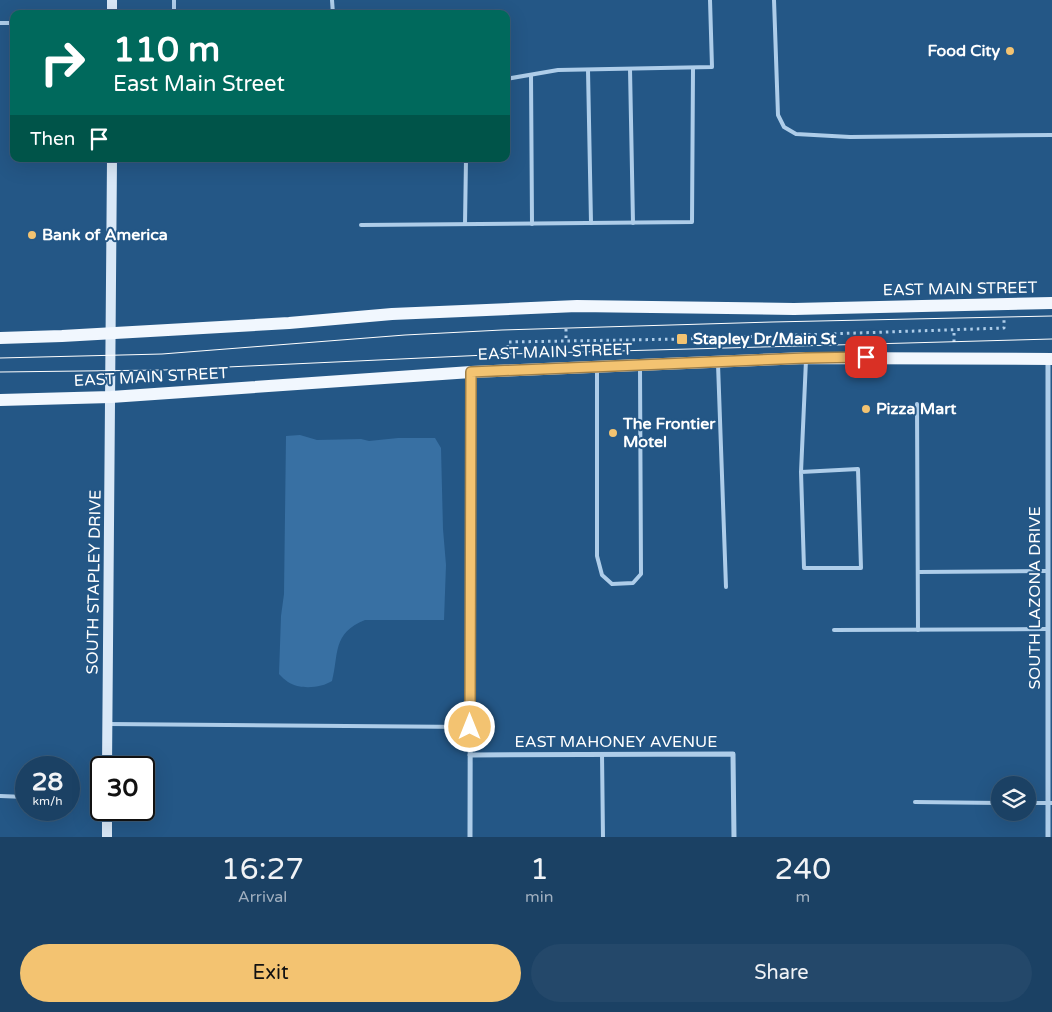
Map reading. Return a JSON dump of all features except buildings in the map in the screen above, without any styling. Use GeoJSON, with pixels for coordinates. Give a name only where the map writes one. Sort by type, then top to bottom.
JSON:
{"type":"FeatureCollection","features":[{"type":"Feature","properties":{"kind":"main road","name":"SOUTH STAPLEY DRIVE"},"geometry":{"type":"LineString","coordinates":[[108,756],[112,162]]}},
{"type":"Feature","properties":{"kind":"main road","name":"EAST MAIN STREET"},"geometry":{"type":"LineString","coordinates":[[0,338],[112,334],[289,323],[392,314],[577,306],[794,309],[1052,303]]}},
{"type":"Feature","properties":{"kind":"main road","name":"EAST MAIN STREET"},"geometry":{"type":"LineString","coordinates":[[0,400],[111,397],[471,372],[806,358],[1050,359]]}},
{"type":"Feature","properties":{"kind":"main road"},"geometry":{"type":"LineString","coordinates":[[107,821],[107,837]]}},
{"type":"Feature","properties":{"kind":"street","name":"SOUTH LAZONA DRIVE"},"geometry":{"type":"LineString","coordinates":[[1048,837],[1050,803],[1050,651],[1047,629],[1047,571],[1050,359]]}},
{"type":"Feature","properties":{"kind":"street"},"geometry":{"type":"LineString","coordinates":[[470,837],[471,372]]}},
{"type":"Feature","properties":{"kind":"street","name":"EAST MAHONEY AVENUE"},"geometry":{"type":"LineString","coordinates":[[470,755],[733,754],[734,837]]}},
{"type":"Feature","properties":{"kind":"lane"},"geometry":{"type":"LineString","coordinates":[[510,78],[558,70],[712,68],[710,0]]}},
{"type":"Feature","properties":{"kind":"lane"},"geometry":{"type":"LineString","coordinates":[[774,0],[778,115],[784,127],[796,134],[850,136],[1052,135]]}},
{"type":"Feature","properties":{"kind":"lane"},"geometry":{"type":"LineString","coordinates":[[361,225],[692,222],[693,68]]}},
{"type":"Feature","properties":{"kind":"lane"},"geometry":{"type":"LineString","coordinates":[[630,69],[633,222]]}},
{"type":"Feature","properties":{"kind":"lane"},"geometry":{"type":"LineString","coordinates":[[588,70],[590,223]]}},
{"type":"Feature","properties":{"kind":"lane"},"geometry":{"type":"LineString","coordinates":[[531,75],[532,224]]}},
{"type":"Feature","properties":{"kind":"lane"},"geometry":{"type":"LineString","coordinates":[[465,224],[466,162]]}},
{"type":"Feature","properties":{"kind":"lane"},"geometry":{"type":"LineString","coordinates":[[801,472],[858,469],[861,568],[804,568],[801,472],[806,358]]}},
{"type":"Feature","properties":{"kind":"lane"},"geometry":{"type":"LineString","coordinates":[[718,362],[726,588]]}},
{"type":"Feature","properties":{"kind":"lane"},"geometry":{"type":"LineString","coordinates":[[598,367],[598,556],[602,575],[612,584],[633,583],[641,574],[640,365]]}},
{"type":"Feature","properties":{"kind":"lane"},"geometry":{"type":"LineString","coordinates":[[917,404],[918,630]]}},
{"type":"Feature","properties":{"kind":"lane"},"geometry":{"type":"LineString","coordinates":[[918,572],[1047,571]]}},
{"type":"Feature","properties":{"kind":"lane"},"geometry":{"type":"LineString","coordinates":[[834,630],[1047,629]]}},
{"type":"Feature","properties":{"kind":"lane"},"geometry":{"type":"LineString","coordinates":[[108,724],[470,727]]}},
{"type":"Feature","properties":{"kind":"lane"},"geometry":{"type":"LineString","coordinates":[[602,754],[603,837]]}},
{"type":"Feature","properties":{"kind":"lane"},"geometry":{"type":"LineString","coordinates":[[0,796],[15,797]]}},
{"type":"Feature","properties":{"kind":"lane"},"geometry":{"type":"LineString","coordinates":[[915,802],[991,803]]}},
{"type":"Feature","properties":{"kind":"lane"},"geometry":{"type":"LineString","coordinates":[[1036,803],[1050,803]]}},
{"type":"Feature","properties":{"kind":"path"},"geometry":{"type":"LineString","coordinates":[[508,354],[508,342],[682,339],[1004,328],[1004,316]]}},
{"type":"Feature","properties":{"kind":"path"},"geometry":{"type":"LineString","coordinates":[[566,328],[566,341]]}},
{"type":"Feature","properties":{"kind":"path"},"geometry":{"type":"LineString","coordinates":[[954,330],[954,342]]}},
{"type":"Feature","properties":{"kind":"shaded area"},"geometry":{"type":"Polygon","coordinates":[[[300,435],[317,440],[361,439],[369,441],[398,438],[435,438],[441,448],[446,565],[444,620],[365,620],[354,625],[347,631],[339,645],[332,681],[310,687],[293,685],[279,674],[281,616],[284,594],[286,436],[300,435]]]}},
{"type":"Feature","properties":{"kind":"tram line"},"geometry":{"type":"LineString","coordinates":[[0,358],[162,354],[405,335],[502,330],[1052,316]]}},
{"type":"Feature","properties":{"kind":"tram line"},"geometry":{"type":"LineString","coordinates":[[0,372],[163,370],[508,354],[1052,339]]}},
{"type":"Feature","properties":{"kind":"place","name":"Food City"},"geometry":{"type":"Point","coordinates":[1010,51]}},
{"type":"Feature","properties":{"kind":"place","name":"Bank of America"},"geometry":{"type":"Point","coordinates":[32,235]}},
{"type":"Feature","properties":{"kind":"place","name":"Stapley Dr/Main St"},"geometry":{"type":"Point","coordinates":[682,339]}},
{"type":"Feature","properties":{"kind":"place","name":"Pizza Mart"},"geometry":{"type":"Point","coordinates":[866,409]}},
{"type":"Feature","properties":{"kind":"place","name":"The Frontier Motel"},"geometry":{"type":"Point","coordinates":[613,433]}},
{"type":"Feature","properties":{"kind":"route"},"geometry":{"type":"LineString","coordinates":[[470,727],[471,372],[866,357]]}}]}
